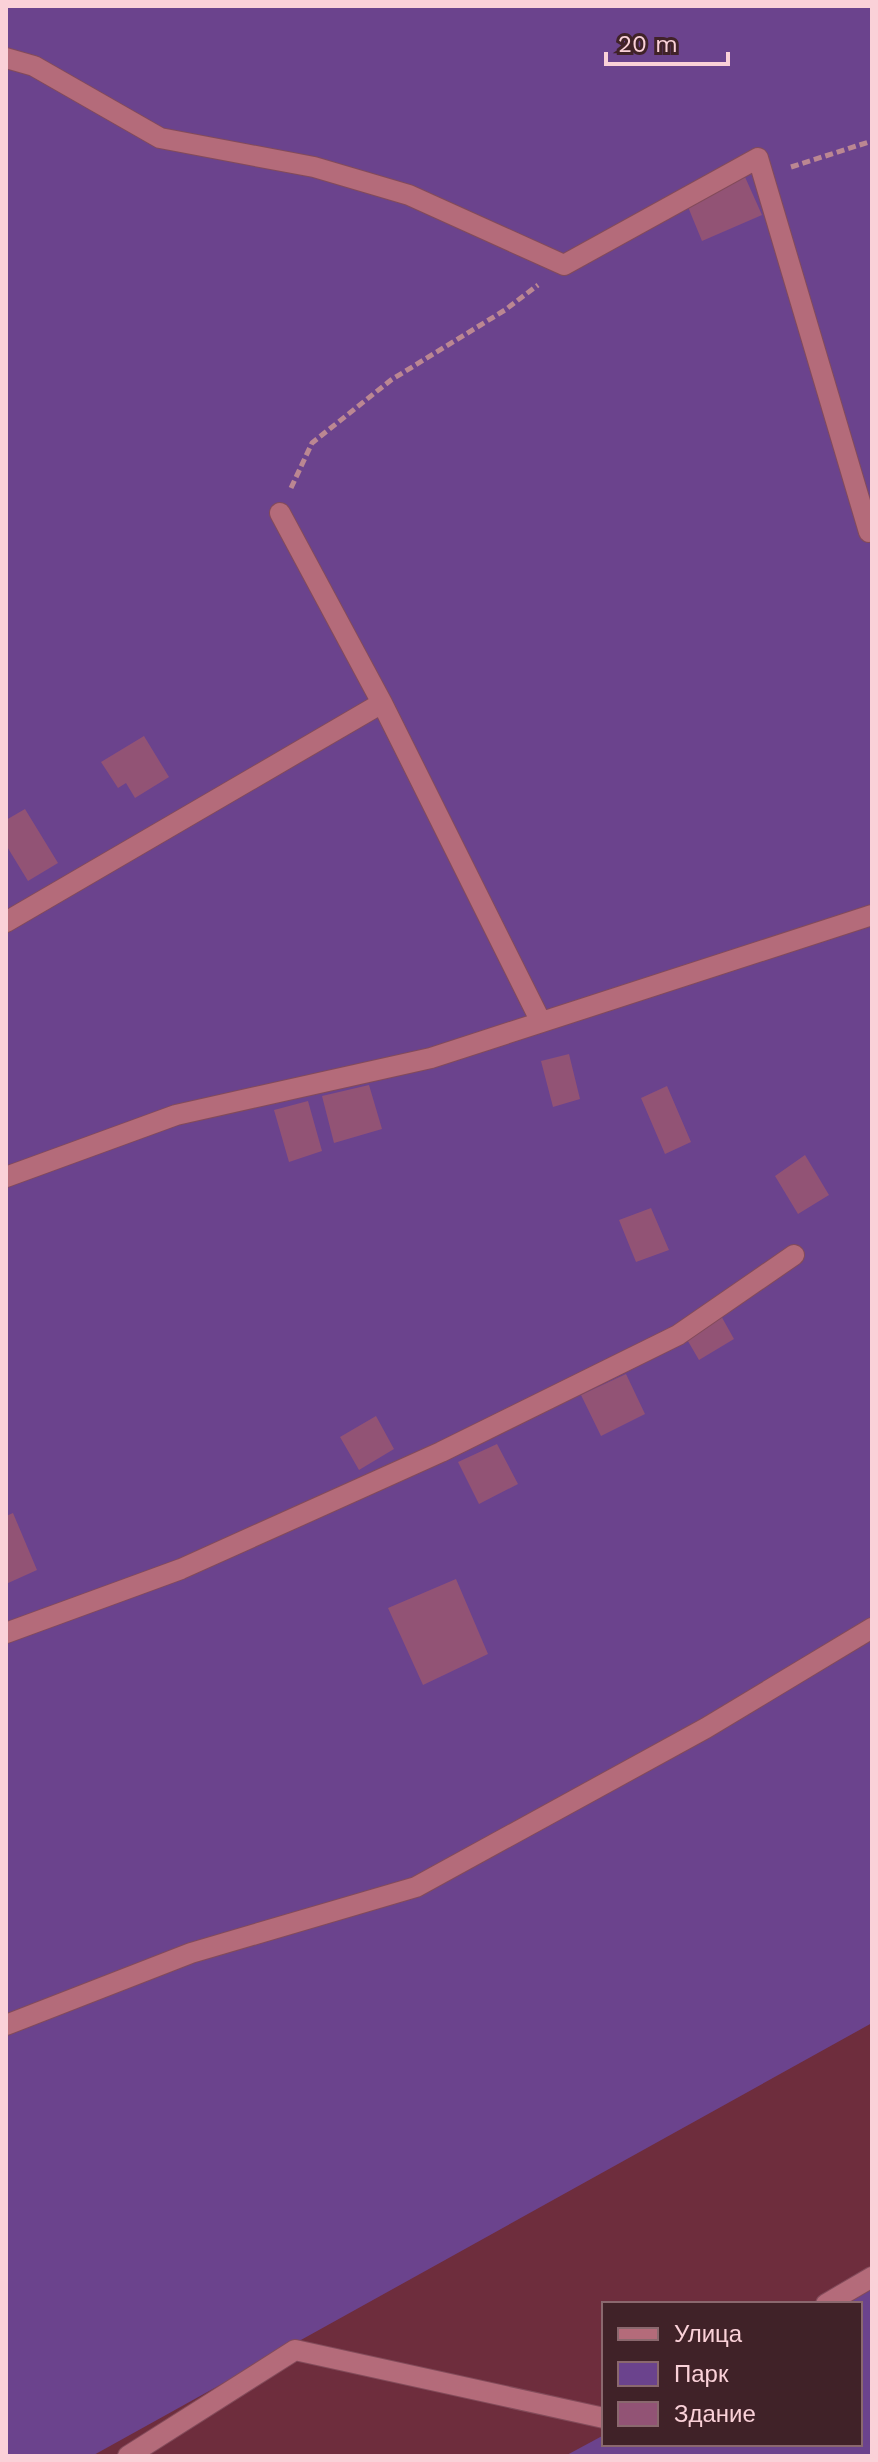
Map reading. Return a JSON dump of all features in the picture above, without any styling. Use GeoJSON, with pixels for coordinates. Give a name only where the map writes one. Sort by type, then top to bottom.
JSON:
{"type":"FeatureCollection","features":[{"type":"Feature","properties":{"kind":"lane"},"geometry":{"type":"LineString","coordinates":[[6,58],[34,66],[160,138],[314,167],[409,195],[564,265],[758,158],[869,532]]}},
{"type":"Feature","properties":{"kind":"lane"},"geometry":{"type":"LineString","coordinates":[[280,513],[382,703],[541,1022]]}},
{"type":"Feature","properties":{"kind":"lane"},"geometry":{"type":"LineString","coordinates":[[6,922],[382,703]]}},
{"type":"Feature","properties":{"kind":"lane"},"geometry":{"type":"LineString","coordinates":[[6,1177],[176,1115],[431,1058],[872,915]]}},
{"type":"Feature","properties":{"kind":"lane"},"geometry":{"type":"LineString","coordinates":[[6,1633],[181,1569],[441,1452],[678,1335],[794,1255]]}},
{"type":"Feature","properties":{"kind":"lane"},"geometry":{"type":"LineString","coordinates":[[6,2025],[191,1953],[416,1887],[706,1728],[872,1628]]}},
{"type":"Feature","properties":{"kind":"lane"},"geometry":{"type":"LineString","coordinates":[[829,2302],[872,2277]]}},
{"type":"Feature","properties":{"kind":"lane"},"geometry":{"type":"LineString","coordinates":[[128,2456],[295,2350],[602,2418]]}},
{"type":"Feature","properties":{"kind":"path"},"geometry":{"type":"LineString","coordinates":[[764,176],[872,141]]}},
{"type":"Feature","properties":{"kind":"path"},"geometry":{"type":"LineString","coordinates":[[280,513],[312,443],[391,380],[505,310],[564,265]]}},
{"type":"Feature","properties":{"kind":"green space"},"geometry":{"type":"Polygon","coordinates":[[[6,6],[872,6],[872,2023],[92,2456],[6,2456],[6,6]]]}},
{"type":"Feature","properties":{"kind":"green space"},"geometry":{"type":"Polygon","coordinates":[[[872,2288],[872,2456],[565,2456],[602,2436],[602,2446],[862,2446],[862,2302],[846,2302],[872,2288]]]}},
{"type":"Feature","properties":{"kind":"building"},"geometry":{"type":"Polygon","coordinates":[[[745,177],[762,215],[702,241],[686,202],[745,177]]]}},
{"type":"Feature","properties":{"kind":"building"},"geometry":{"type":"Polygon","coordinates":[[[144,736],[169,777],[135,798],[126,783],[118,788],[101,762],[144,736]]]}},
{"type":"Feature","properties":{"kind":"building"},"geometry":{"type":"Polygon","coordinates":[[[25,809],[58,863],[28,881],[6,845],[6,820],[25,809]]]}},
{"type":"Feature","properties":{"kind":"building"},"geometry":{"type":"Polygon","coordinates":[[[569,1054],[580,1099],[553,1107],[541,1061],[569,1054]]]}},
{"type":"Feature","properties":{"kind":"building"},"geometry":{"type":"Polygon","coordinates":[[[369,1085],[382,1129],[334,1143],[322,1096],[369,1085]]]}},
{"type":"Feature","properties":{"kind":"building"},"geometry":{"type":"Polygon","coordinates":[[[667,1086],[691,1142],[665,1154],[641,1098],[667,1086]]]}},
{"type":"Feature","properties":{"kind":"building"},"geometry":{"type":"Polygon","coordinates":[[[308,1101],[322,1151],[289,1162],[274,1110],[308,1101]]]}},
{"type":"Feature","properties":{"kind":"building"},"geometry":{"type":"Polygon","coordinates":[[[805,1155],[829,1195],[798,1214],[775,1176],[805,1155]]]}},
{"type":"Feature","properties":{"kind":"building"},"geometry":{"type":"Polygon","coordinates":[[[651,1208],[669,1250],[636,1262],[619,1220],[651,1208]]]}},
{"type":"Feature","properties":{"kind":"building"},"geometry":{"type":"Polygon","coordinates":[[[720,1314],[734,1339],[699,1360],[685,1336],[720,1314]]]}},
{"type":"Feature","properties":{"kind":"building"},"geometry":{"type":"Polygon","coordinates":[[[626,1374],[645,1414],[601,1436],[581,1395],[626,1374]]]}},
{"type":"Feature","properties":{"kind":"building"},"geometry":{"type":"Polygon","coordinates":[[[376,1416],[394,1449],[359,1470],[340,1437],[376,1416]]]}},
{"type":"Feature","properties":{"kind":"building"},"geometry":{"type":"Polygon","coordinates":[[[497,1444],[518,1484],[479,1504],[458,1462],[497,1444]]]}},
{"type":"Feature","properties":{"kind":"building"},"geometry":{"type":"Polygon","coordinates":[[[13,1513],[37,1570],[6,1584],[6,1516],[13,1513]]]}},
{"type":"Feature","properties":{"kind":"building"},"geometry":{"type":"Polygon","coordinates":[[[456,1579],[488,1654],[423,1685],[388,1608],[456,1579]]]}}]}
